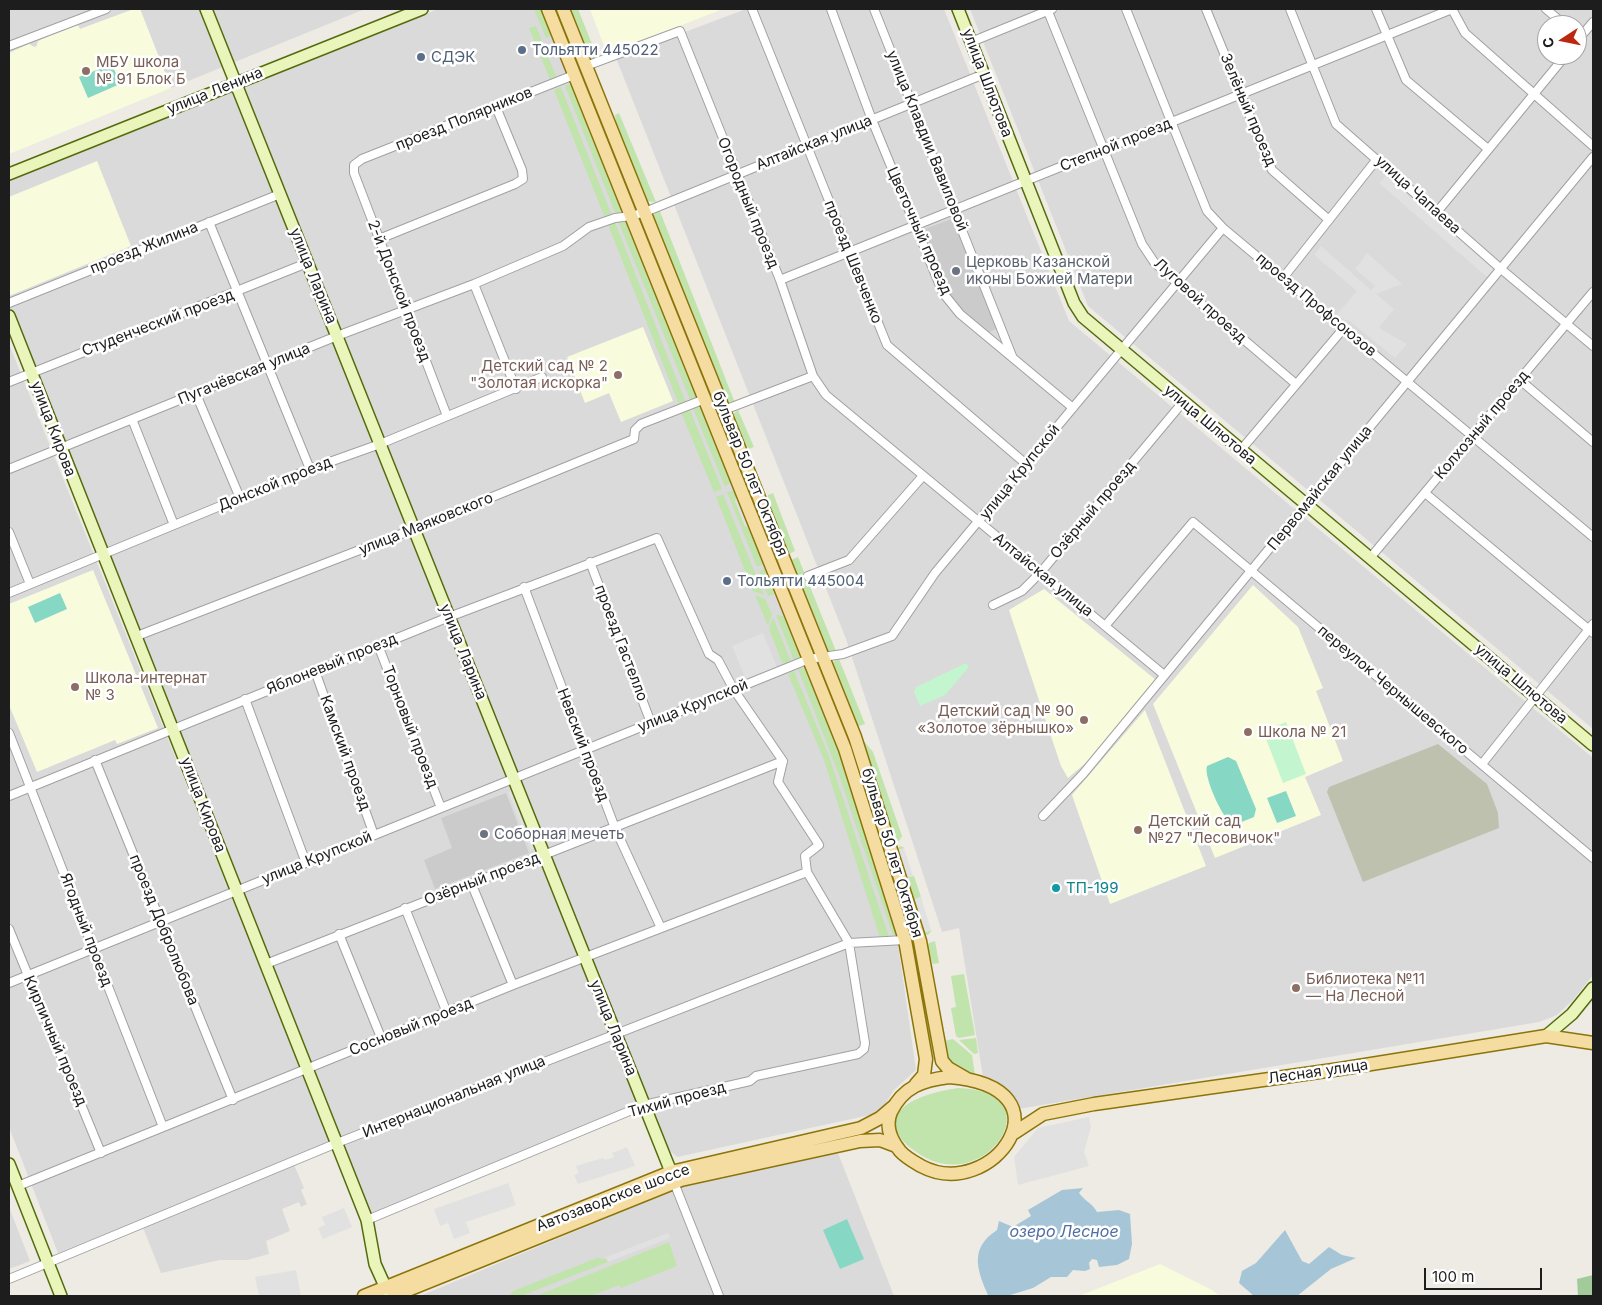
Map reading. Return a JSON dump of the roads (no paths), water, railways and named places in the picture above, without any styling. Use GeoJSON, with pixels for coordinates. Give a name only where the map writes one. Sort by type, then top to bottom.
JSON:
{"type":"FeatureCollection","features":[{"type":"Feature","properties":{"kind":"main road","name":"бульвар 50 лет Октября"},"geometry":{"type":"LineString","coordinates":[[548,9],[845,749],[905,940],[926,1059],[924,1075],[916,1084]]}},
{"type":"Feature","properties":{"kind":"main road","name":"бульвар 50 лет Октября"},"geometry":{"type":"LineString","coordinates":[[563,9],[856,737],[920,941],[942,1061],[948,1068],[967,1079]]}},
{"type":"Feature","properties":{"kind":"main road","name":"Лесная улица"},"geometry":{"type":"LineString","coordinates":[[1012,1108],[1043,1114],[1094,1104],[1340,1069],[1546,1036],[1593,1043]]}},
{"type":"Feature","properties":{"kind":"main road"},"geometry":{"type":"LineString","coordinates":[[949,1077],[967,1079],[981,1082],[994,1088],[1012,1108],[1016,1124],[1014,1133],[1005,1148],[988,1161],[956,1174],[928,1170],[900,1152],[888,1127],[889,1118],[894,1106],[916,1084],[949,1077]]}},
{"type":"Feature","properties":{"kind":"main road","name":"Автозаводское шоссе"},"geometry":{"type":"LineString","coordinates":[[364,1296],[389,1293],[672,1177],[861,1128],[880,1118],[894,1106]]}},
{"type":"Feature","properties":{"kind":"main road","name":"Лесная улица"},"geometry":{"type":"LineString","coordinates":[[1014,1133],[1043,1114]]}},
{"type":"Feature","properties":{"kind":"main road","name":"Автозаводское шоссе"},"geometry":{"type":"LineString","coordinates":[[672,1177],[860,1141],[880,1140],[896,1146]]}},
{"type":"Feature","properties":{"kind":"street"},"geometry":{"type":"LineString","coordinates":[[9,46],[106,9]]}},
{"type":"Feature","properties":{"kind":"street","name":"улица Ларина"},"geometry":{"type":"LineString","coordinates":[[206,9],[719,1296]]}},
{"type":"Feature","properties":{"kind":"street","name":"улица Ленина"},"geometry":{"type":"LineString","coordinates":[[9,174],[422,9]]}},
{"type":"Feature","properties":{"kind":"street","name":"проезд Шевченко"},"geometry":{"type":"LineString","coordinates":[[752,9],[848,253],[887,345],[1026,464]]}},
{"type":"Feature","properties":{"kind":"street","name":"Цветочный проезд"},"geometry":{"type":"LineString","coordinates":[[831,9],[872,120],[943,293],[960,314],[1073,408]]}},
{"type":"Feature","properties":{"kind":"street","name":"улица Клавдии Вавиловой"},"geometry":{"type":"LineString","coordinates":[[874,9],[1013,358]]}},
{"type":"Feature","properties":{"kind":"street","name":"улица Шлютова"},"geometry":{"type":"LineString","coordinates":[[958,9],[1024,182],[1074,303],[1083,317],[1240,451],[1593,745]]}},
{"type":"Feature","properties":{"kind":"street"},"geometry":{"type":"LineString","coordinates":[[971,42],[1049,9]]}},
{"type":"Feature","properties":{"kind":"street","name":"Луговой проезд"},"geometry":{"type":"LineString","coordinates":[[1049,9],[1142,244],[1154,262],[1296,384]]}},
{"type":"Feature","properties":{"kind":"street","name":"проезд Профсоюзов"},"geometry":{"type":"LineString","coordinates":[[1126,9],[1207,211],[1223,228],[1593,537]]}},
{"type":"Feature","properties":{"kind":"street","name":"Зелёный проезд"},"geometry":{"type":"LineString","coordinates":[[1206,9],[1239,95],[1272,170],[1328,220]]}},
{"type":"Feature","properties":{"kind":"street","name":"улица Чапаева"},"geometry":{"type":"LineString","coordinates":[[1290,9],[1336,124],[1501,269],[1593,346]]}},
{"type":"Feature","properties":{"kind":"street"},"geometry":{"type":"LineString","coordinates":[[1376,9],[1406,80],[1488,148]]}},
{"type":"Feature","properties":{"kind":"street"},"geometry":{"type":"LineString","coordinates":[[1452,9],[1465,33],[1593,146]]}},
{"type":"Feature","properties":{"kind":"street","name":"Степной проезд"},"geometry":{"type":"LineString","coordinates":[[780,280],[1452,9]]}},
{"type":"Feature","properties":{"kind":"street","name":"Огородный проезд"},"geometry":{"type":"LineString","coordinates":[[586,66],[680,31],[780,280],[814,376]]}},
{"type":"Feature","properties":{"kind":"street"},"geometry":{"type":"LineString","coordinates":[[1437,212],[1558,65]]}},
{"type":"Feature","properties":{"kind":"street","name":"Алтайская улица"},"geometry":{"type":"LineString","coordinates":[[645,212],[984,74]]}},
{"type":"Feature","properties":{"kind":"street","name":"проезд Полярников"},"geometry":{"type":"LineString","coordinates":[[354,164],[362,159],[574,75]]}},
{"type":"Feature","properties":{"kind":"street"},"geometry":{"type":"LineString","coordinates":[[379,239],[515,184],[523,179],[522,170],[496,107]]}},
{"type":"Feature","properties":{"kind":"street","name":"Первомайская улица"},"geometry":{"type":"LineString","coordinates":[[1043,816],[1083,774],[1163,674],[1252,571],[1593,157]]}},
{"type":"Feature","properties":{"kind":"street"},"geometry":{"type":"LineString","coordinates":[[1283,278],[1377,159]]}},
{"type":"Feature","properties":{"kind":"street","name":"2-й Донской проезд"},"geometry":{"type":"LineString","coordinates":[[354,164],[354,173],[447,416]]}},
{"type":"Feature","properties":{"kind":"street","name":"проезд Жилина"},"geometry":{"type":"LineString","coordinates":[[9,303],[280,194]]}},
{"type":"Feature","properties":{"kind":"street","name":"Пугачёвская улица"},"geometry":{"type":"LineString","coordinates":[[9,469],[337,336],[474,284],[563,246],[589,227],[615,218],[645,212]]}},
{"type":"Feature","properties":{"kind":"street"},"geometry":{"type":"LineString","coordinates":[[209,222],[310,469]]}},
{"type":"Feature","properties":{"kind":"street","name":"улица Крупской"},"geometry":{"type":"LineString","coordinates":[[9,983],[809,659],[843,654],[892,636],[935,573],[1120,349],[1223,228]]}},
{"type":"Feature","properties":{"kind":"street","name":"Студенческий проезд"},"geometry":{"type":"LineString","coordinates":[[9,382],[308,263]]}},
{"type":"Feature","properties":{"kind":"street"},"geometry":{"type":"LineString","coordinates":[[474,284],[516,389]]}},
{"type":"Feature","properties":{"kind":"street","name":"Колхозный проезд"},"geometry":{"type":"LineString","coordinates":[[1370,558],[1593,292]]}},
{"type":"Feature","properties":{"kind":"street","name":"улица Кирова"},"geometry":{"type":"LineString","coordinates":[[9,316],[102,556],[174,728],[367,1220],[375,1264],[389,1293]]}},
{"type":"Feature","properties":{"kind":"street"},"geometry":{"type":"LineString","coordinates":[[1240,451],[1343,329]]}},
{"type":"Feature","properties":{"kind":"street"},"geometry":{"type":"LineString","coordinates":[[724,410],[814,376]]}},
{"type":"Feature","properties":{"kind":"street","name":"Алтайская улица"},"geometry":{"type":"LineString","coordinates":[[814,376],[826,394],[922,477],[1041,572],[1163,674]]}},
{"type":"Feature","properties":{"kind":"street","name":"Донской проезд"},"geometry":{"type":"LineString","coordinates":[[9,594],[310,469],[380,444],[542,377]]}},
{"type":"Feature","properties":{"kind":"street"},"geometry":{"type":"LineString","coordinates":[[1520,380],[1593,442]]}},
{"type":"Feature","properties":{"kind":"street"},"geometry":{"type":"LineString","coordinates":[[196,394],[240,498]]}},
{"type":"Feature","properties":{"kind":"street","name":"улица Маяковского"},"geometry":{"type":"LineString","coordinates":[[137,636],[414,529],[634,440],[635,430],[641,424],[705,400]]}},
{"type":"Feature","properties":{"kind":"street","name":"Озёрный проезд"},"geometry":{"type":"LineString","coordinates":[[993,605],[1022,591],[1041,572],[1183,402]]}},
{"type":"Feature","properties":{"kind":"street"},"geometry":{"type":"LineString","coordinates":[[132,419],[174,525]]}},
{"type":"Feature","properties":{"kind":"street"},"geometry":{"type":"LineString","coordinates":[[808,576],[849,560],[922,477]]}},
{"type":"Feature","properties":{"kind":"street"},"geometry":{"type":"LineString","coordinates":[[1425,493],[1592,629],[1482,764]]}},
{"type":"Feature","properties":{"kind":"street","name":"переулок Чернышевского"},"geometry":{"type":"LineString","coordinates":[[1105,626],[1192,522],[1593,858]]}},
{"type":"Feature","properties":{"kind":"street"},"geometry":{"type":"LineString","coordinates":[[9,532],[30,584]]}},
{"type":"Feature","properties":{"kind":"street","name":"Яблоневый проезд"},"geometry":{"type":"LineString","coordinates":[[9,796],[378,645],[524,587],[657,538],[709,654],[718,660],[734,690]]}},
{"type":"Feature","properties":{"kind":"street","name":"проезд Гастелло"},"geometry":{"type":"LineString","coordinates":[[590,562],[651,723]]}},
{"type":"Feature","properties":{"kind":"street","name":"Невский проезд"},"geometry":{"type":"LineString","coordinates":[[524,587],[615,828],[661,928]]}},
{"type":"Feature","properties":{"kind":"street","name":"Торновый проезд"},"geometry":{"type":"LineString","coordinates":[[378,645],[442,808]]}},
{"type":"Feature","properties":{"kind":"street","name":"Камский проезд"},"geometry":{"type":"LineString","coordinates":[[315,671],[374,835]]}},
{"type":"Feature","properties":{"kind":"street"},"geometry":{"type":"LineString","coordinates":[[734,690],[783,761],[778,782],[819,845],[805,856],[807,872],[849,943]]}},
{"type":"Feature","properties":{"kind":"street"},"geometry":{"type":"LineString","coordinates":[[245,699],[306,863]]}},
{"type":"Feature","properties":{"kind":"street","name":"Ягодный проезд"},"geometry":{"type":"LineString","coordinates":[[9,733],[163,1126]]}},
{"type":"Feature","properties":{"kind":"street","name":"проезд Добролюбова"},"geometry":{"type":"LineString","coordinates":[[95,760],[233,1100]]}},
{"type":"Feature","properties":{"kind":"street","name":"Озёрный проезд"},"geometry":{"type":"LineString","coordinates":[[266,964],[405,908],[472,885],[783,761]]}},
{"type":"Feature","properties":{"kind":"street","name":"Сосновый проезд"},"geometry":{"type":"LineString","coordinates":[[18,1186],[163,1126],[382,1040],[513,985],[585,959],[807,872]]}},
{"type":"Feature","properties":{"kind":"street"},"geometry":{"type":"LineString","coordinates":[[472,885],[513,985]]}},
{"type":"Feature","properties":{"kind":"street"},"geometry":{"type":"LineString","coordinates":[[405,908],[447,1013]]}},
{"type":"Feature","properties":{"kind":"street","name":"Кирпичный проезд"},"geometry":{"type":"LineString","coordinates":[[9,930],[101,1153]]}},
{"type":"Feature","properties":{"kind":"street"},"geometry":{"type":"LineString","coordinates":[[339,934],[382,1040]]}},
{"type":"Feature","properties":{"kind":"street","name":"Интернациональная улица"},"geometry":{"type":"LineString","coordinates":[[9,1279],[337,1144],[849,943],[905,940]]}},
{"type":"Feature","properties":{"kind":"street","name":"Тихий проезд"},"geometry":{"type":"LineString","coordinates":[[367,1220],[644,1105],[750,1081],[756,1076],[862,1052],[866,1043],[849,943]]}},
{"type":"Feature","properties":{"kind":"street"},"geometry":{"type":"LineString","coordinates":[[1546,1036],[1572,1014],[1593,988]]}},
{"type":"Feature","properties":{"kind":"street"},"geometry":{"type":"LineString","coordinates":[[9,1164],[61,1296]]}},
{"type":"Feature","properties":{"kind":"water","name":"озеро Лесное"},"geometry":{"type":"Polygon","coordinates":[[[1083,1188],[1079,1193],[1097,1212],[1119,1210],[1130,1214],[1132,1244],[1129,1259],[1117,1265],[1099,1267],[1097,1260],[1092,1259],[1089,1263],[1090,1269],[1085,1271],[1073,1270],[1067,1277],[1051,1277],[1033,1288],[1007,1296],[988,1295],[978,1267],[979,1251],[988,1237],[997,1230],[999,1221],[1013,1227],[1031,1216],[1028,1210],[1062,1190],[1083,1188]]]}},
{"type":"Feature","properties":{"kind":"water"},"geometry":{"type":"Polygon","coordinates":[[[1285,1230],[1302,1261],[1309,1264],[1329,1247],[1342,1255],[1356,1258],[1331,1269],[1297,1296],[1254,1296],[1239,1283],[1242,1271],[1256,1263],[1285,1230]]]}},
{"type":"Feature","properties":{"kind":"place","name":"Тольятти 445022"},"geometry":{"type":"Point","coordinates":[522,50]}},
{"type":"Feature","properties":{"kind":"place","name":"СДЭК"},"geometry":{"type":"Point","coordinates":[421,57]}},
{"type":"Feature","properties":{"kind":"place","name":"МБУ школа № 91 Блок Б"},"geometry":{"type":"Point","coordinates":[86,71]}},
{"type":"Feature","properties":{"kind":"place","name":"Церковь Казанской иконы Божией Матери"},"geometry":{"type":"Point","coordinates":[956,271]}},
{"type":"Feature","properties":{"kind":"place","name":"Детский сад № 2 \"Золотая искорка\""},"geometry":{"type":"Point","coordinates":[618,375]}},
{"type":"Feature","properties":{"kind":"place","name":"Тольятти 445004"},"geometry":{"type":"Point","coordinates":[727,581]}},
{"type":"Feature","properties":{"kind":"place","name":"Школа-интернат № 3"},"geometry":{"type":"Point","coordinates":[75,687]}},
{"type":"Feature","properties":{"kind":"place","name":"Детский сад № 90 «Золотое зёрнышко»"},"geometry":{"type":"Point","coordinates":[1084,720]}},
{"type":"Feature","properties":{"kind":"place","name":"Школа № 21"},"geometry":{"type":"Point","coordinates":[1248,732]}},
{"type":"Feature","properties":{"kind":"place","name":"Детский сад №27 \"Лесовичок\""},"geometry":{"type":"Point","coordinates":[1138,830]}},
{"type":"Feature","properties":{"kind":"place","name":"Cоборная мечеть"},"geometry":{"type":"Point","coordinates":[484,834]}},
{"type":"Feature","properties":{"kind":"place","name":"ТП-199"},"geometry":{"type":"Point","coordinates":[1056,888]}},
{"type":"Feature","properties":{"kind":"place","name":"Библиотека №11 — На Лесной"},"geometry":{"type":"Point","coordinates":[1296,988]}}]}
